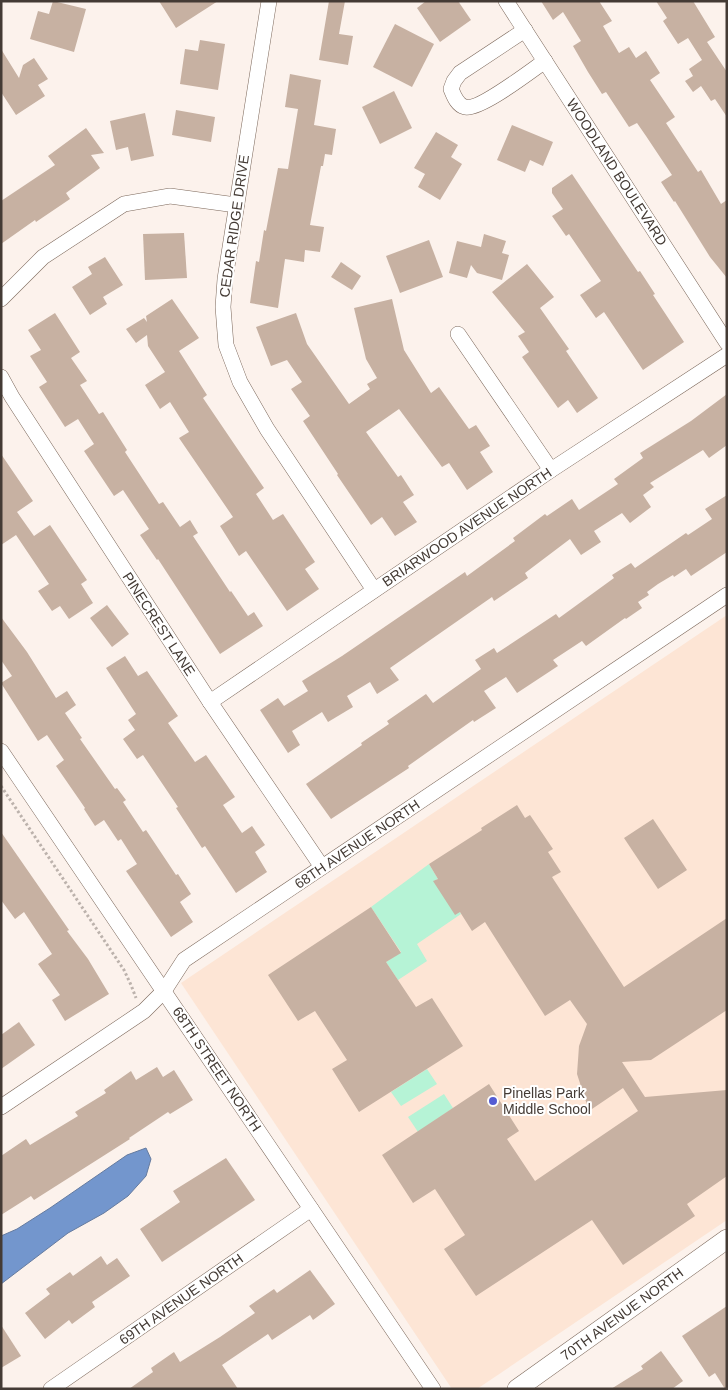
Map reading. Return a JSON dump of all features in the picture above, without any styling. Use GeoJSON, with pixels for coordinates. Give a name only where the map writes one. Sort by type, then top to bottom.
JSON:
{"type":"FeatureCollection","features":[{"type":"Feature","properties":{"kind":"street","name":"CEDAR RIDGE DRIVE"},"geometry":{"type":"LineString","coordinates":[[269,1],[224,279],[223,307],[226,345],[240,382],[266,429],[374,590]]}},
{"type":"Feature","properties":{"kind":"street","name":"WOODLAND BOULEVARD"},"geometry":{"type":"LineString","coordinates":[[506,1],[727,343]]}},
{"type":"Feature","properties":{"kind":"street"},"geometry":{"type":"LineString","coordinates":[[525,30],[460,73],[451,89],[459,104],[466,108],[488,100],[545,61]]}},
{"type":"Feature","properties":{"kind":"street"},"geometry":{"type":"LineString","coordinates":[[1,299],[44,257],[124,204],[170,196],[236,205]]}},
{"type":"Feature","properties":{"kind":"street"},"geometry":{"type":"LineString","coordinates":[[458,334],[551,470]]}},
{"type":"Feature","properties":{"kind":"street","name":"BRIARWOOD AVENUE NORTH"},"geometry":{"type":"LineString","coordinates":[[210,702],[551,470],[727,354]]}},
{"type":"Feature","properties":{"kind":"street","name":"PINECREST LANE"},"geometry":{"type":"LineString","coordinates":[[1,377],[12,397],[210,702],[322,867]]}},
{"type":"Feature","properties":{"kind":"street","name":"68TH AVENUE NORTH"},"geometry":{"type":"LineString","coordinates":[[1,1108],[144,1011],[164,991],[184,960],[727,595]]}},
{"type":"Feature","properties":{"kind":"street","name":"68TH STREET NORTH"},"geometry":{"type":"LineString","coordinates":[[1,751],[433,1389]]}},
{"type":"Feature","properties":{"kind":"street","name":"69TH AVENUE NORTH"},"geometry":{"type":"LineString","coordinates":[[51,1389],[311,1209]]}},
{"type":"Feature","properties":{"kind":"street","name":"70TH AVENUE NORTH"},"geometry":{"type":"LineString","coordinates":[[517,1389],[727,1239]]}},
{"type":"Feature","properties":{"kind":"path"},"geometry":{"type":"LineString","coordinates":[[1,786],[124,970],[138,1002]]}},
{"type":"Feature","properties":{"kind":"path"},"geometry":{"type":"LineString","coordinates":[[131,985],[137,979]]}},
{"type":"Feature","properties":{"kind":"shaded area","name":"Pinellas Park Middle School"},"geometry":{"type":"Polygon","coordinates":[[[727,615],[727,1220],[477,1389],[452,1389],[181,983],[727,615]]]}},
{"type":"Feature","properties":{"kind":"green space"},"geometry":{"type":"Polygon","coordinates":[[[429,864],[438,879],[434,881],[461,914],[417,944],[427,961],[398,980],[386,962],[401,952],[371,907],[429,864]]]}},
{"type":"Feature","properties":{"kind":"green space"},"geometry":{"type":"Polygon","coordinates":[[[427,1069],[437,1084],[401,1106],[391,1092],[427,1069]]]}},
{"type":"Feature","properties":{"kind":"green space"},"geometry":{"type":"Polygon","coordinates":[[[444,1094],[453,1108],[418,1132],[408,1117],[444,1094]]]}},
{"type":"Feature","properties":{"kind":"water"},"geometry":{"type":"Polygon","coordinates":[[[146,1148],[151,1159],[146,1176],[128,1196],[104,1213],[68,1233],[1,1284],[1,1236],[17,1229],[50,1208],[127,1155],[146,1148]]]}},
{"type":"Feature","properties":{"kind":"building"},"geometry":{"type":"Polygon","coordinates":[[[53,1],[86,9],[74,52],[30,39],[38,11],[49,14],[53,1]]]}},
{"type":"Feature","properties":{"kind":"building"},"geometry":{"type":"Polygon","coordinates":[[[159,1],[218,1],[176,28],[159,1]]]}},
{"type":"Feature","properties":{"kind":"building"},"geometry":{"type":"Polygon","coordinates":[[[329,1],[345,1],[339,34],[353,36],[348,65],[319,60],[329,1]]]}},
{"type":"Feature","properties":{"kind":"building"},"geometry":{"type":"Polygon","coordinates":[[[426,1],[458,1],[471,20],[440,42],[417,8],[426,1]]]}},
{"type":"Feature","properties":{"kind":"building"},"geometry":{"type":"Polygon","coordinates":[[[541,1],[599,1],[612,21],[603,26],[619,53],[629,47],[636,58],[646,51],[660,73],[650,80],[675,117],[666,123],[698,172],[701,170],[721,204],[727,200],[727,278],[710,257],[661,182],[672,175],[646,136],[637,123],[629,127],[606,92],[602,94],[588,72],[573,46],[581,41],[563,12],[553,20],[541,1]]]}},
{"type":"Feature","properties":{"kind":"building"},"geometry":{"type":"Polygon","coordinates":[[[656,1],[693,1],[715,37],[707,42],[727,72],[727,117],[715,99],[711,101],[701,86],[693,92],[685,81],[693,76],[689,69],[702,60],[688,38],[678,44],[663,21],[667,18],[656,1]]]}},
{"type":"Feature","properties":{"kind":"building"},"geometry":{"type":"Polygon","coordinates":[[[395,24],[434,44],[412,87],[373,67],[395,24]]]}},
{"type":"Feature","properties":{"kind":"building"},"geometry":{"type":"Polygon","coordinates":[[[200,40],[225,44],[218,90],[180,84],[185,49],[198,51],[200,40]]]}},
{"type":"Feature","properties":{"kind":"building"},"geometry":{"type":"Polygon","coordinates":[[[1,49],[19,78],[23,65],[34,58],[48,79],[38,85],[45,96],[16,115],[1,92],[1,49]]]}},
{"type":"Feature","properties":{"kind":"building"},"geometry":{"type":"Polygon","coordinates":[[[290,74],[321,80],[314,125],[336,129],[332,155],[325,154],[323,166],[321,166],[310,225],[324,227],[320,252],[305,250],[304,262],[285,259],[278,308],[250,303],[256,261],[259,262],[278,168],[288,169],[298,109],[285,107],[290,74]]]}},
{"type":"Feature","properties":{"kind":"building"},"geometry":{"type":"Polygon","coordinates":[[[394,91],[412,128],[380,144],[362,107],[394,91]]]}},
{"type":"Feature","properties":{"kind":"building"},"geometry":{"type":"Polygon","coordinates":[[[176,110],[215,117],[211,142],[172,135],[176,110]]]}},
{"type":"Feature","properties":{"kind":"building"},"geometry":{"type":"Polygon","coordinates":[[[145,113],[154,156],[131,161],[128,147],[116,150],[110,121],[145,113]]]}},
{"type":"Feature","properties":{"kind":"building"},"geometry":{"type":"Polygon","coordinates":[[[512,125],[553,142],[543,166],[530,160],[525,172],[497,160],[512,125]]]}},
{"type":"Feature","properties":{"kind":"building"},"geometry":{"type":"Polygon","coordinates":[[[86,128],[104,153],[91,155],[100,168],[66,193],[70,199],[36,222],[35,220],[1,244],[1,201],[55,165],[48,156],[86,128]]]}},
{"type":"Feature","properties":{"kind":"building"},"geometry":{"type":"Polygon","coordinates":[[[436,132],[458,145],[451,157],[462,164],[440,200],[418,187],[425,174],[414,168],[436,132]]]}},
{"type":"Feature","properties":{"kind":"building"},"geometry":{"type":"Polygon","coordinates":[[[572,174],[638,272],[640,271],[655,294],[653,295],[684,342],[643,370],[604,312],[596,318],[580,295],[601,281],[569,234],[566,236],[552,216],[563,209],[552,193],[552,188],[572,174]]]}},
{"type":"Feature","properties":{"kind":"building"},"geometry":{"type":"Polygon","coordinates":[[[184,233],[187,278],[145,280],[143,234],[184,233]]]}},
{"type":"Feature","properties":{"kind":"building"},"geometry":{"type":"Polygon","coordinates":[[[484,234],[506,241],[502,253],[509,255],[502,280],[477,273],[471,265],[467,278],[449,273],[457,241],[481,247],[484,234]]]}},
{"type":"Feature","properties":{"kind":"building"},"geometry":{"type":"Polygon","coordinates":[[[429,240],[443,277],[400,293],[386,256],[429,240]]]}},
{"type":"Feature","properties":{"kind":"building"},"geometry":{"type":"Polygon","coordinates":[[[105,257],[123,285],[103,297],[107,304],[90,315],[72,287],[92,274],[88,267],[105,257]]]}},
{"type":"Feature","properties":{"kind":"building"},"geometry":{"type":"Polygon","coordinates":[[[341,262],[361,276],[352,290],[331,277],[341,262]]]}},
{"type":"Feature","properties":{"kind":"building"},"geometry":{"type":"Polygon","coordinates":[[[527,264],[554,297],[540,308],[569,349],[566,351],[598,398],[577,413],[568,400],[558,408],[522,357],[529,352],[518,336],[525,332],[492,292],[527,264]]]}},
{"type":"Feature","properties":{"kind":"building"},"geometry":{"type":"Polygon","coordinates":[[[172,299],[199,338],[179,351],[207,395],[203,398],[264,488],[256,494],[273,520],[283,514],[315,562],[305,569],[319,589],[287,611],[246,551],[239,556],[220,526],[233,517],[179,438],[189,432],[170,402],[160,409],[145,385],[165,372],[148,346],[147,335],[136,343],[126,329],[144,318],[147,322],[146,316],[172,299]]]}},
{"type":"Feature","properties":{"kind":"building"},"geometry":{"type":"Polygon","coordinates":[[[392,299],[404,350],[431,393],[439,387],[469,429],[476,425],[490,446],[480,452],[493,472],[467,490],[449,463],[442,467],[399,409],[366,432],[398,477],[401,475],[414,495],[403,502],[417,522],[395,536],[382,517],[371,525],[337,475],[303,421],[310,416],[291,389],[302,382],[287,360],[271,366],[256,327],[296,313],[307,344],[349,404],[370,389],[367,384],[377,378],[366,359],[354,308],[392,299]]]}},
{"type":"Feature","properties":{"kind":"building"},"geometry":{"type":"Polygon","coordinates":[[[55,313],[80,352],[71,358],[87,381],[80,385],[99,414],[103,412],[127,450],[125,452],[159,504],[163,502],[180,527],[190,520],[198,533],[193,536],[230,592],[248,616],[254,612],[263,626],[220,654],[158,559],[140,535],[149,529],[123,490],[114,496],[84,451],[94,444],[78,419],[65,427],[39,387],[47,382],[30,356],[41,350],[28,330],[55,313]]]}},
{"type":"Feature","properties":{"kind":"building"},"geometry":{"type":"Polygon","coordinates":[[[727,394],[727,445],[709,458],[703,450],[650,483],[654,487],[643,495],[651,507],[630,523],[622,513],[594,531],[601,542],[581,555],[570,539],[525,573],[528,578],[494,601],[492,597],[390,668],[399,680],[377,694],[370,682],[347,696],[353,707],[328,722],[322,712],[292,731],[300,745],[288,753],[260,710],[278,698],[284,706],[308,691],[302,681],[465,572],[467,576],[515,541],[513,538],[545,514],[547,516],[572,499],[579,510],[618,484],[614,479],[643,458],[640,453],[691,421],[727,394]]]}},
{"type":"Feature","properties":{"kind":"building"},"geometry":{"type":"Polygon","coordinates":[[[1,454],[33,501],[17,512],[34,536],[50,525],[87,580],[81,584],[93,603],[69,619],[60,606],[52,611],[38,591],[49,584],[16,535],[1,545],[1,454]]]}},
{"type":"Feature","properties":{"kind":"building"},"geometry":{"type":"Polygon","coordinates":[[[727,495],[727,552],[691,576],[686,569],[658,584],[647,592],[649,595],[638,602],[642,608],[586,646],[582,641],[553,660],[558,666],[517,693],[506,677],[484,691],[496,708],[474,722],[473,720],[408,766],[409,768],[331,819],[306,784],[362,745],[361,743],[389,724],[387,721],[426,694],[433,703],[481,669],[475,660],[494,648],[497,653],[556,614],[559,618],[614,578],[612,575],[631,563],[635,568],[686,533],[688,535],[712,519],[705,509],[727,495]]]}},
{"type":"Feature","properties":{"kind":"building"},"geometry":{"type":"Polygon","coordinates":[[[107,605],[129,634],[112,647],[90,618],[107,605]]]}},
{"type":"Feature","properties":{"kind":"building"},"geometry":{"type":"Polygon","coordinates":[[[1,617],[27,652],[56,698],[67,691],[76,705],[65,713],[82,738],[80,739],[115,789],[117,788],[126,800],[123,802],[143,832],[146,830],[191,894],[180,902],[193,922],[171,937],[126,871],[137,864],[121,839],[118,841],[104,820],[95,826],[56,766],[64,760],[47,735],[38,741],[1,683],[12,676],[1,660],[1,617]]]}},
{"type":"Feature","properties":{"kind":"building"},"geometry":{"type":"Polygon","coordinates":[[[125,656],[138,676],[147,671],[178,716],[168,723],[195,762],[206,755],[235,797],[223,805],[242,833],[252,826],[265,845],[255,852],[267,872],[236,893],[205,846],[202,848],[176,808],[178,807],[143,755],[137,759],[123,739],[135,730],[128,720],[136,714],[106,668],[125,656]]]}},
{"type":"Feature","properties":{"kind":"building"},"geometry":{"type":"Polygon","coordinates":[[[517,805],[525,818],[530,815],[553,849],[548,852],[561,872],[552,877],[624,987],[727,918],[727,1010],[651,1060],[622,1062],[645,1097],[727,1090],[727,1176],[687,1204],[695,1216],[623,1265],[592,1220],[476,1296],[444,1249],[465,1235],[435,1189],[413,1203],[382,1155],[489,1084],[519,1131],[507,1139],[535,1181],[638,1111],[623,1088],[589,1111],[577,1074],[579,1046],[587,1024],[570,1000],[545,1016],[485,922],[472,931],[460,912],[455,915],[433,881],[438,879],[429,864],[517,805]]]}},
{"type":"Feature","properties":{"kind":"building"},"geometry":{"type":"Polygon","coordinates":[[[653,819],[687,870],[658,889],[624,838],[653,819]]]}},
{"type":"Feature","properties":{"kind":"building"},"geometry":{"type":"Polygon","coordinates":[[[1,832],[69,930],[67,931],[88,959],[109,994],[65,1021],[52,1000],[60,995],[38,964],[52,954],[24,912],[15,919],[1,900],[1,832]]]}},
{"type":"Feature","properties":{"kind":"building"},"geometry":{"type":"Polygon","coordinates":[[[371,907],[401,953],[386,962],[416,1007],[432,998],[463,1046],[359,1112],[332,1069],[347,1060],[315,1011],[298,1021],[268,975],[371,907]]]}},
{"type":"Feature","properties":{"kind":"building"},"geometry":{"type":"Polygon","coordinates":[[[19,1022],[35,1045],[1,1069],[1,1035],[19,1022]]]}},
{"type":"Feature","properties":{"kind":"building"},"geometry":{"type":"Polygon","coordinates":[[[157,1067],[163,1077],[174,1070],[193,1100],[170,1114],[168,1112],[130,1139],[34,1200],[31,1196],[1,1215],[1,1156],[26,1139],[30,1145],[78,1116],[75,1112],[106,1093],[104,1090],[131,1071],[136,1080],[157,1067]]]}},
{"type":"Feature","properties":{"kind":"building"},"geometry":{"type":"Polygon","coordinates":[[[226,1158],[255,1200],[162,1262],[140,1229],[180,1202],[173,1191],[226,1158]]]}},
{"type":"Feature","properties":{"kind":"building"},"geometry":{"type":"Polygon","coordinates":[[[101,1256],[107,1265],[117,1258],[130,1276],[92,1302],[95,1307],[72,1324],[69,1320],[45,1339],[25,1313],[50,1294],[46,1289],[70,1272],[73,1276],[101,1256]]]}},
{"type":"Feature","properties":{"kind":"building"},"geometry":{"type":"Polygon","coordinates":[[[310,1270],[335,1304],[313,1320],[310,1315],[272,1340],[268,1334],[222,1365],[238,1389],[129,1389],[153,1372],[151,1368],[174,1352],[180,1362],[220,1337],[255,1313],[249,1306],[274,1289],[277,1293],[310,1270]]]}},
{"type":"Feature","properties":{"kind":"building"},"geometry":{"type":"Polygon","coordinates":[[[727,1306],[727,1389],[725,1389],[715,1373],[709,1377],[682,1336],[727,1306]]]}},
{"type":"Feature","properties":{"kind":"building"},"geometry":{"type":"Polygon","coordinates":[[[1,1325],[21,1356],[1,1368],[1,1325]]]}},
{"type":"Feature","properties":{"kind":"building"},"geometry":{"type":"Polygon","coordinates":[[[661,1351],[683,1381],[672,1389],[611,1389],[643,1369],[641,1366],[661,1351]]]}},
{"type":"Feature","properties":{"kind":"place","name":"Pinellas Park Middle School"},"geometry":{"type":"Point","coordinates":[493,1101]}}]}
